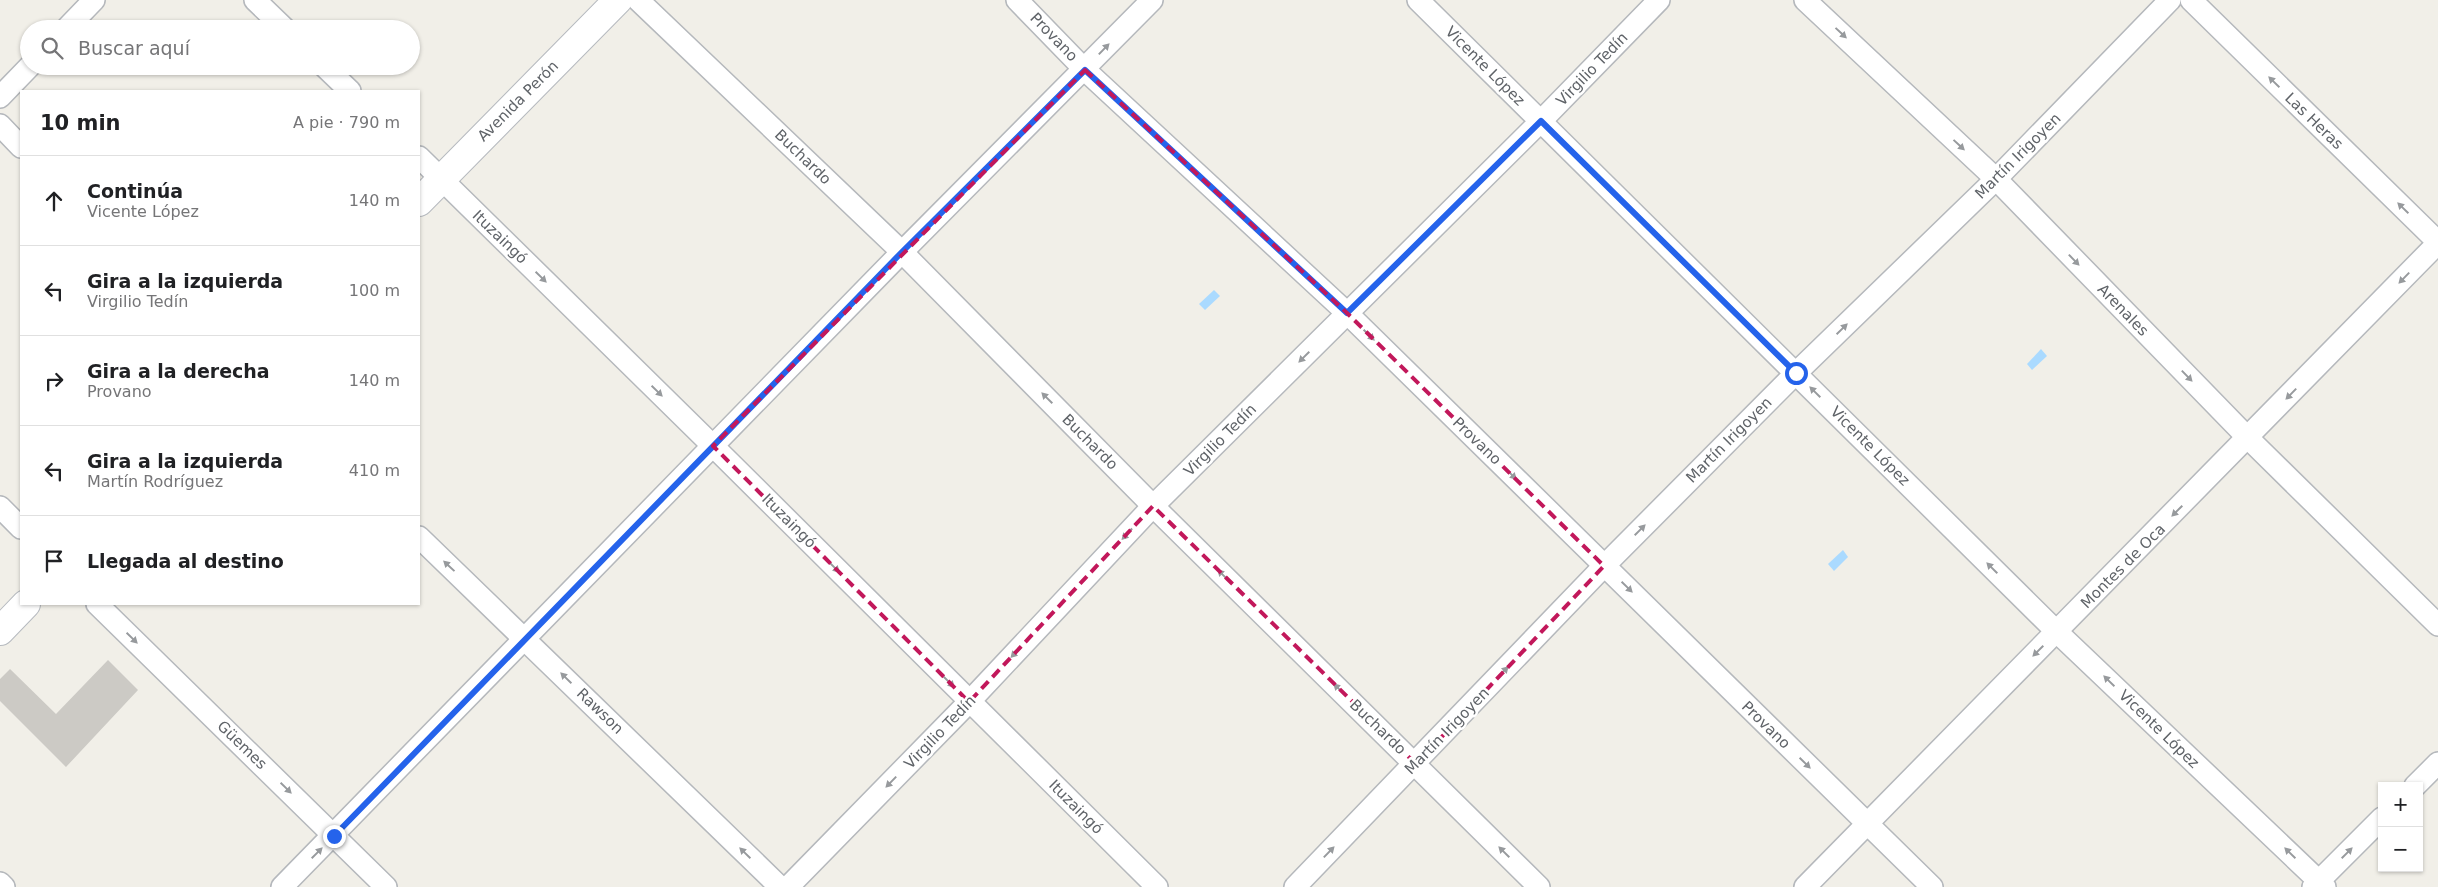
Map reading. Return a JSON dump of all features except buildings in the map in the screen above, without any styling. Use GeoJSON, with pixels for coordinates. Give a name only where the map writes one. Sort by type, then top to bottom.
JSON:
{"type":"FeatureCollection","features":[{"type":"Feature","properties":{"kind":"main road","name":"Avenida Perón"},"geometry":{"type":"LineString","coordinates":[[420,201],[618,0]]}},
{"type":"Feature","properties":{"kind":"main road"},"geometry":{"type":"LineString","coordinates":[[0,632],[25,605]]}},
{"type":"Feature","properties":{"kind":"street"},"geometry":{"type":"LineString","coordinates":[[75,20],[94,0]]}},
{"type":"Feature","properties":{"kind":"street"},"geometry":{"type":"LineString","coordinates":[[256,0],[276,20]]}},
{"type":"Feature","properties":{"kind":"street","name":"Buchardo"},"geometry":{"type":"LineString","coordinates":[[638,0],[902,252],[1153,506],[1539,887]]}},
{"type":"Feature","properties":{"kind":"street","name":"Provano"},"geometry":{"type":"LineString","coordinates":[[1018,0],[1085,70],[1347,313],[1932,887]]}},
{"type":"Feature","properties":{"kind":"street"},"geometry":{"type":"LineString","coordinates":[[282,887],[334,836],[902,252],[1085,70],[1152,0]]}},
{"type":"Feature","properties":{"kind":"street","name":"Vicente López"},"geometry":{"type":"LineString","coordinates":[[1418,0],[2057,632],[2319,885]]}},
{"type":"Feature","properties":{"kind":"street","name":"Virgilio Tedín"},"geometry":{"type":"LineString","coordinates":[[788,887],[969,702],[1153,506],[1541,121],[1659,0]]}},
{"type":"Feature","properties":{"kind":"street","name":"Arenales"},"geometry":{"type":"LineString","coordinates":[[1805,0],[1996,179],[2248,438],[2438,625]]}},
{"type":"Feature","properties":{"kind":"street","name":"Martín Irigoyen"},"geometry":{"type":"LineString","coordinates":[[1295,887],[1416,764],[1604,566],[1796,373],[1996,179],[2170,0]]}},
{"type":"Feature","properties":{"kind":"street","name":"Las Heras"},"geometry":{"type":"LineString","coordinates":[[2191,0],[2438,242]]}},
{"type":"Feature","properties":{"kind":"street"},"geometry":{"type":"LineString","coordinates":[[0,98],[22,75]]}},
{"type":"Feature","properties":{"kind":"street"},"geometry":{"type":"LineString","coordinates":[[333,75],[349,90]]}},
{"type":"Feature","properties":{"kind":"street"},"geometry":{"type":"LineString","coordinates":[[0,125],[20,146]]}},
{"type":"Feature","properties":{"kind":"street","name":"Ituzaingó"},"geometry":{"type":"LineString","coordinates":[[420,159],[713,446],[1157,887]]}},
{"type":"Feature","properties":{"kind":"street","name":"Montes de Oca"},"geometry":{"type":"LineString","coordinates":[[1806,887],[2438,242]]}},
{"type":"Feature","properties":{"kind":"street"},"geometry":{"type":"LineString","coordinates":[[0,507],[20,527]]}},
{"type":"Feature","properties":{"kind":"street","name":"Rawson"},"geometry":{"type":"LineString","coordinates":[[420,538],[780,887]]}},
{"type":"Feature","properties":{"kind":"street","name":"Güemes"},"geometry":{"type":"LineString","coordinates":[[99,605],[386,887]]}},
{"type":"Feature","properties":{"kind":"street"},"geometry":{"type":"LineString","coordinates":[[2419,782],[2438,763]]}},
{"type":"Feature","properties":{"kind":"street"},"geometry":{"type":"LineString","coordinates":[[2319,885],[2378,822]]}},
{"type":"Feature","properties":{"kind":"street"},"geometry":{"type":"LineString","coordinates":[[0,883],[4,887]]}},
{"type":"Feature","properties":{"kind":"highlighted area"},"geometry":{"type":"Polygon","coordinates":[[[1085,70],[1347,313],[1604,566],[1416,764],[1153,506],[969,702],[713,446],[1085,70]]]}},
{"type":"Feature","properties":{"kind":"water"},"geometry":{"type":"Polygon","coordinates":[[[1214,290],[1220,296],[1205,310],[1199,304],[1214,290]]]}},
{"type":"Feature","properties":{"kind":"water"},"geometry":{"type":"Polygon","coordinates":[[[2041,349],[2047,356],[2032,370],[2027,364],[2041,349]]]}},
{"type":"Feature","properties":{"kind":"water"},"geometry":{"type":"Polygon","coordinates":[[[1843,550],[1848,557],[1834,571],[1828,564],[1843,550]]]}},
{"type":"Feature","properties":{"kind":"route"},"geometry":{"type":"LineString","coordinates":[[334,836],[902,252],[1085,70],[1347,313],[1541,121],[1796,373]]}}]}
